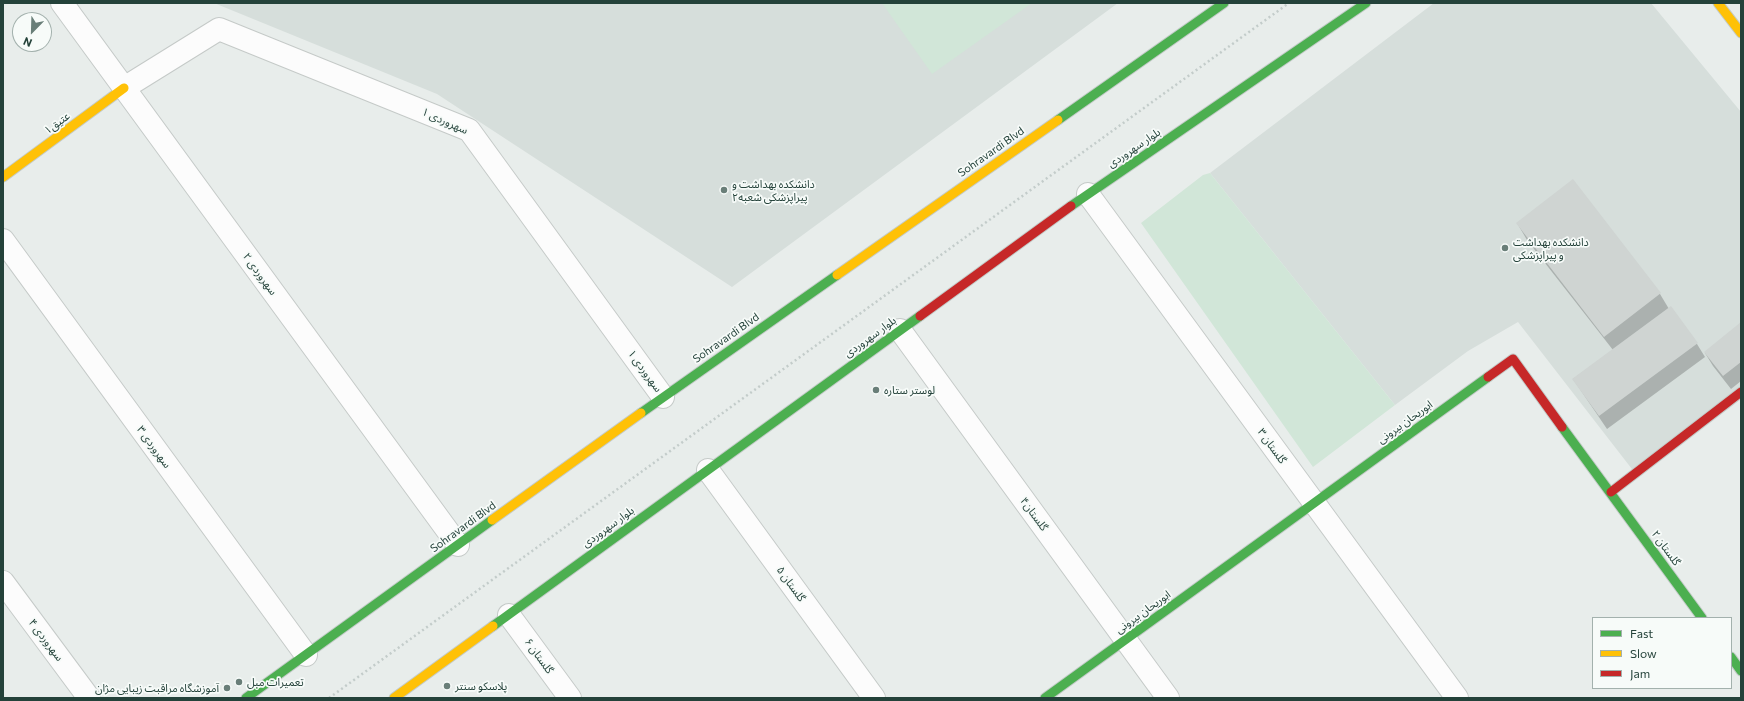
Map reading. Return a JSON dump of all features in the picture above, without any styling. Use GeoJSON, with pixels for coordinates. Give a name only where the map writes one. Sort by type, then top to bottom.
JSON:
{"type":"FeatureCollection","features":[{"type":"Feature","properties":{"kind":"main road","name":"Sohravardi Blvd"},"geometry":{"type":"LineString","coordinates":[[246,698],[663,397],[1224,3]]}},
{"type":"Feature","properties":{"kind":"main road","name":"بلوار سهروردی"},"geometry":{"type":"LineString","coordinates":[[394,698],[1088,194],[1366,3]]}},
{"type":"Feature","properties":{"kind":"main road"},"geometry":{"type":"LineString","coordinates":[[1718,3],[1741,33]]}},
{"type":"Feature","properties":{"kind":"main road","name":"عتیق۱"},"geometry":{"type":"LineString","coordinates":[[3,177],[124,88]]}},
{"type":"Feature","properties":{"kind":"main road","name":"ابوریحان بیرونی"},"geometry":{"type":"LineString","coordinates":[[1045,698],[1513,359],[1611,492]]}},
{"type":"Feature","properties":{"kind":"main road"},"geometry":{"type":"LineString","coordinates":[[1611,492],[1741,392]]}},
{"type":"Feature","properties":{"kind":"main road","name":"گلستان ۲"},"geometry":{"type":"LineString","coordinates":[[1611,492],[1701,617]]}},
{"type":"Feature","properties":{"kind":"main road"},"geometry":{"type":"LineString","coordinates":[[1732,658],[1741,671]]}},
{"type":"Feature","properties":{"kind":"street","name":"سهروردی ۲"},"geometry":{"type":"LineString","coordinates":[[62,3],[458,545]]}},
{"type":"Feature","properties":{"kind":"street","name":"سهروردی ۱"},"geometry":{"type":"LineString","coordinates":[[124,88],[219,29],[469,130],[663,397]]}},
{"type":"Feature","properties":{"kind":"street","name":"گلستان ۳"},"geometry":{"type":"LineString","coordinates":[[1088,194],[1456,698]]}},
{"type":"Feature","properties":{"kind":"street","name":"سهروردی ۳"},"geometry":{"type":"LineString","coordinates":[[3,240],[306,655]]}},
{"type":"Feature","properties":{"kind":"street","name":"گلستان۴"},"geometry":{"type":"LineString","coordinates":[[900,330],[1168,698]]}},
{"type":"Feature","properties":{"kind":"street","name":"گلستان ۵"},"geometry":{"type":"LineString","coordinates":[[708,470],[874,698]]}},
{"type":"Feature","properties":{"kind":"street","name":"سهروردی ۴"},"geometry":{"type":"LineString","coordinates":[[3,582],[89,698]]}},
{"type":"Feature","properties":{"kind":"street","name":"گلستان ۶"},"geometry":{"type":"LineString","coordinates":[[509,615],[570,698]]}},
{"type":"Feature","properties":{"kind":"path"},"geometry":{"type":"LineString","coordinates":[[329,698],[1289,3]]}},
{"type":"Feature","properties":{"kind":"shaded area","name":"دانشکده بهداشت و پیراپزشکى شعبه۲"},"geometry":{"type":"Polygon","coordinates":[[[214,3],[1118,3],[732,287],[437,94],[214,3]]]}},
{"type":"Feature","properties":{"kind":"shaded area","name":"دانشکده بهداشت و پیراپزشکی"},"geometry":{"type":"Polygon","coordinates":[[[1434,3],[1651,3],[1741,112],[1741,392],[1635,473],[1518,322],[1468,351],[1395,405],[1210,173],[1434,3]]]}},
{"type":"Feature","properties":{"kind":"green space"},"geometry":{"type":"Polygon","coordinates":[[[882,3],[1032,3],[932,74],[882,3]]]}},
{"type":"Feature","properties":{"kind":"green space"},"geometry":{"type":"Polygon","coordinates":[[[1210,173],[1395,405],[1313,467],[1141,223],[1203,175],[1210,173]]]}},
{"type":"Feature","properties":{"kind":"building"},"geometry":{"type":"Polygon","coordinates":[[[1573,179],[1661,293],[1604,337],[1516,223],[1573,179]]]}},
{"type":"Feature","properties":{"kind":"building"},"geometry":{"type":"Polygon","coordinates":[[[1671,306],[1698,343],[1599,416],[1572,379],[1671,306]]]}},
{"type":"Feature","properties":{"kind":"building"},"geometry":{"type":"Polygon","coordinates":[[[1741,322],[1741,362],[1723,376],[1704,352],[1741,322]]]}},
{"type":"Feature","properties":{"kind":"traffic: fast"},"geometry":{"type":"LineString","coordinates":[[1058,120],[1224,3]]}},
{"type":"Feature","properties":{"kind":"traffic: fast"},"geometry":{"type":"LineString","coordinates":[[1071,206],[1366,3]]}},
{"type":"Feature","properties":{"kind":"traffic: fast"},"geometry":{"type":"LineString","coordinates":[[641,413],[837,275]]}},
{"type":"Feature","properties":{"kind":"traffic: fast"},"geometry":{"type":"LineString","coordinates":[[493,626],[920,316]]}},
{"type":"Feature","properties":{"kind":"traffic: fast"},"geometry":{"type":"LineString","coordinates":[[1045,698],[1488,377]]}},
{"type":"Feature","properties":{"kind":"traffic: fast"},"geometry":{"type":"LineString","coordinates":[[1562,427],[1701,617]]}},
{"type":"Feature","properties":{"kind":"traffic: fast"},"geometry":{"type":"LineString","coordinates":[[246,698],[492,520]]}},
{"type":"Feature","properties":{"kind":"traffic: fast"},"geometry":{"type":"LineString","coordinates":[[1732,658],[1741,671]]}},
{"type":"Feature","properties":{"kind":"traffic: slow"},"geometry":{"type":"LineString","coordinates":[[1718,3],[1741,33]]}},
{"type":"Feature","properties":{"kind":"traffic: slow"},"geometry":{"type":"LineString","coordinates":[[3,177],[124,88]]}},
{"type":"Feature","properties":{"kind":"traffic: slow"},"geometry":{"type":"LineString","coordinates":[[837,275],[1058,120]]}},
{"type":"Feature","properties":{"kind":"traffic: slow"},"geometry":{"type":"LineString","coordinates":[[492,520],[641,413]]}},
{"type":"Feature","properties":{"kind":"traffic: slow"},"geometry":{"type":"LineString","coordinates":[[394,698],[493,626]]}},
{"type":"Feature","properties":{"kind":"traffic: jam"},"geometry":{"type":"LineString","coordinates":[[920,316],[1071,206]]}},
{"type":"Feature","properties":{"kind":"traffic: jam"},"geometry":{"type":"LineString","coordinates":[[1488,377],[1513,359],[1562,427]]}},
{"type":"Feature","properties":{"kind":"traffic: jam"},"geometry":{"type":"LineString","coordinates":[[1611,492],[1741,392]]}},
{"type":"Feature","properties":{"kind":"place","name":"دانشکده بهداشت و پیراپزشکى شعبه۲"},"geometry":{"type":"Point","coordinates":[724,190]}},
{"type":"Feature","properties":{"kind":"place","name":"دانشکده بهداشت و پیراپزشکی"},"geometry":{"type":"Point","coordinates":[1505,248]}},
{"type":"Feature","properties":{"kind":"place","name":"لوستر ستاره"},"geometry":{"type":"Point","coordinates":[876,390]}},
{"type":"Feature","properties":{"kind":"place","name":"تعمیرات مبل"},"geometry":{"type":"Point","coordinates":[239,682]}},
{"type":"Feature","properties":{"kind":"place","name":"پلاسکو سنتر"},"geometry":{"type":"Point","coordinates":[447,686]}},
{"type":"Feature","properties":{"kind":"place","name":"آموزشگاه مراقبت زیبایی مژان"},"geometry":{"type":"Point","coordinates":[227,688]}}]}
